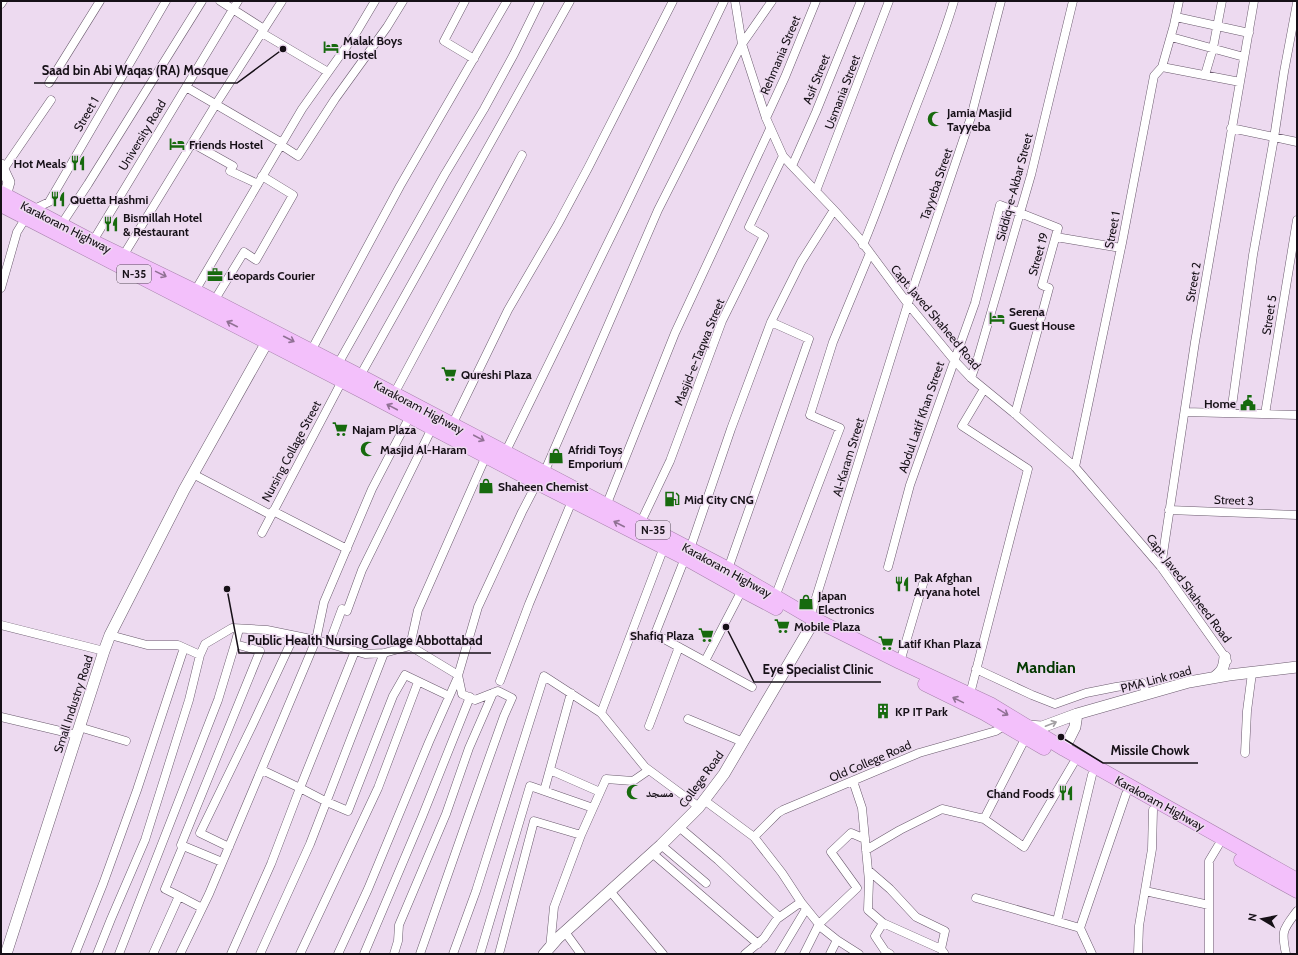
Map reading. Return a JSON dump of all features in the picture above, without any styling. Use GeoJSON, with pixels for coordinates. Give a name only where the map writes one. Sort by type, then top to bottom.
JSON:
{"type":"FeatureCollection","features":[{"type":"Feature","properties":{"kind":"highway","name":"Karakoram Highway"},"geometry":{"type":"LineString","coordinates":[[2,198],[28,214],[270,337],[311,351],[338,364],[506,453],[572,500],[664,547],[687,553],[728,569],[775,597],[811,621],[897,670],[984,712],[1005,725],[1025,731],[1064,749],[1201,831],[1218,846],[1297,891]]}},
{"type":"Feature","properties":{"kind":"highway","name":"Karakoram Highway"},"geometry":{"type":"LineString","coordinates":[[28,214],[61,225],[214,301],[342,381],[486,456],[606,506],[640,524],[687,553],[742,590],[990,704],[1025,731],[1073,764],[1153,810],[1201,831],[1297,880]]}},
{"type":"Feature","properties":{"kind":"street"},"geometry":{"type":"LineString","coordinates":[[49,83],[100,1]]}},
{"type":"Feature","properties":{"kind":"street","name":"Street 1"},"geometry":{"type":"LineString","coordinates":[[28,214],[49,202],[166,1]]}},
{"type":"Feature","properties":{"kind":"street"},"geometry":{"type":"LineString","coordinates":[[61,225],[202,1]]}},
{"type":"Feature","properties":{"kind":"street"},"geometry":{"type":"LineString","coordinates":[[220,1],[263,31],[328,72]]}},
{"type":"Feature","properties":{"kind":"street","name":"University Road"},"geometry":{"type":"LineString","coordinates":[[92,241],[238,1]]}},
{"type":"Feature","properties":{"kind":"street"},"geometry":{"type":"LineString","coordinates":[[123,256],[216,104],[282,1]]}},
{"type":"Feature","properties":{"kind":"street"},"geometry":{"type":"LineString","coordinates":[[195,291],[302,109],[356,33],[375,1]]}},
{"type":"Feature","properties":{"kind":"street"},"geometry":{"type":"LineString","coordinates":[[186,87],[282,144],[298,156],[335,99],[387,27],[403,1]]}},
{"type":"Feature","properties":{"kind":"street"},"geometry":{"type":"LineString","coordinates":[[465,1],[444,41],[474,58]]}},
{"type":"Feature","properties":{"kind":"street"},"geometry":{"type":"LineString","coordinates":[[311,351],[400,186],[507,1]]}},
{"type":"Feature","properties":{"kind":"street"},"geometry":{"type":"LineString","coordinates":[[338,364],[445,174],[484,109],[514,54],[540,1]]}},
{"type":"Feature","properties":{"kind":"street"},"geometry":{"type":"LineString","coordinates":[[360,376],[570,1]]}},
{"type":"Feature","properties":{"kind":"street"},"geometry":{"type":"LineString","coordinates":[[452,425],[508,310],[558,224],[588,168],[672,1]]}},
{"type":"Feature","properties":{"kind":"street"},"geometry":{"type":"LineString","coordinates":[[506,453],[628,203],[724,1]]}},
{"type":"Feature","properties":{"kind":"street","name":"Capt. Javed Shaheed Road"},"geometry":{"type":"LineString","coordinates":[[735,1],[742,44],[770,129],[783,156],[834,210],[863,244],[908,304],[954,360],[971,378],[1015,414],[1075,467],[1161,567],[1227,661]]}},
{"type":"Feature","properties":{"kind":"street"},"geometry":{"type":"LineString","coordinates":[[338,954],[368,889],[458,675],[478,607],[522,512],[540,478],[658,210],[742,44],[772,1]]}},
{"type":"Feature","properties":{"kind":"street","name":"Rehmania Street"},"geometry":{"type":"LineString","coordinates":[[766,118],[785,77],[816,1]]}},
{"type":"Feature","properties":{"kind":"street","name":"Asif Street"},"geometry":{"type":"LineString","coordinates":[[792,166],[816,112],[861,1]]}},
{"type":"Feature","properties":{"kind":"street","name":"Usmania Street"},"geometry":{"type":"LineString","coordinates":[[816,191],[889,1]]}},
{"type":"Feature","properties":{"kind":"street"},"geometry":{"type":"LineString","coordinates":[[863,244],[881,201],[948,22],[954,1]]}},
{"type":"Feature","properties":{"kind":"street","name":"Tayyeba Street"},"geometry":{"type":"LineString","coordinates":[[908,304],[972,117],[1001,1]]}},
{"type":"Feature","properties":{"kind":"street","name":"Siddiq-e-Akbar Street"},"geometry":{"type":"LineString","coordinates":[[971,378],[980,353],[1031,175],[1073,1]]}},
{"type":"Feature","properties":{"kind":"street","name":"Street 1"},"geometry":{"type":"LineString","coordinates":[[1075,467],[1121,248],[1154,76],[1162,67],[1171,37],[1179,1]]}},
{"type":"Feature","properties":{"kind":"street"},"geometry":{"type":"LineString","coordinates":[[1205,75],[1213,48],[1222,1]]}},
{"type":"Feature","properties":{"kind":"street","name":"Street 2"},"geometry":{"type":"LineString","coordinates":[[1161,567],[1195,342],[1254,1]]}},
{"type":"Feature","properties":{"kind":"street"},"geometry":{"type":"LineString","coordinates":[[1232,413],[1253,254],[1297,3]]}},
{"type":"Feature","properties":{"kind":"street"},"geometry":{"type":"LineString","coordinates":[[1176,17],[1248,33]]}},
{"type":"Feature","properties":{"kind":"street"},"geometry":{"type":"LineString","coordinates":[[1171,37],[1244,57]]}},
{"type":"Feature","properties":{"kind":"street"},"geometry":{"type":"LineString","coordinates":[[1162,67],[1240,82]]}},
{"type":"Feature","properties":{"kind":"street"},"geometry":{"type":"LineString","coordinates":[[2,198],[9,182],[2,168],[51,100]]}},
{"type":"Feature","properties":{"kind":"street"},"geometry":{"type":"LineString","coordinates":[[1231,128],[1297,142]]}},
{"type":"Feature","properties":{"kind":"street"},"geometry":{"type":"LineString","coordinates":[[606,506],[675,334],[770,129]]}},
{"type":"Feature","properties":{"kind":"street"},"geometry":{"type":"LineString","coordinates":[[192,143],[233,166],[230,171],[258,184]]}},
{"type":"Feature","properties":{"kind":"street"},"geometry":{"type":"LineString","coordinates":[[394,394],[522,155]]}},
{"type":"Feature","properties":{"kind":"street","name":"Masjid-e-Taqwa Street"},"geometry":{"type":"LineString","coordinates":[[640,524],[670,461],[722,320],[764,236],[749,227],[783,156]]}},
{"type":"Feature","properties":{"kind":"street"},"geometry":{"type":"LineString","coordinates":[[214,301],[244,252],[256,260],[293,195],[262,176]]}},
{"type":"Feature","properties":{"kind":"street","name":"Abdul Latif Khan Street"},"geometry":{"type":"LineString","coordinates":[[888,567],[910,485],[975,304],[1000,205],[1020,213]]}},
{"type":"Feature","properties":{"kind":"street"},"geometry":{"type":"LineString","coordinates":[[752,686],[655,634],[687,553],[771,322],[801,262],[834,210]]}},
{"type":"Feature","properties":{"kind":"street","name":"Street 19"},"geometry":{"type":"LineString","coordinates":[[1015,414],[1049,288],[1042,286],[1058,228],[1020,213]]}},
{"type":"Feature","properties":{"kind":"street"},"geometry":{"type":"LineString","coordinates":[[1,288],[17,232],[28,214]]}},
{"type":"Feature","properties":{"kind":"street","name":"Street 5"},"geometry":{"type":"LineString","coordinates":[[1265,414],[1297,220]]}},
{"type":"Feature","properties":{"kind":"street"},"geometry":{"type":"LineString","coordinates":[[1056,237],[1121,248]]}},
{"type":"Feature","properties":{"kind":"street"},"geometry":{"type":"LineString","coordinates":[[775,597],[840,428],[810,415],[833,342],[870,253]]}},
{"type":"Feature","properties":{"kind":"street","name":"Al-Karam Street"},"geometry":{"type":"LineString","coordinates":[[811,621],[908,304]]}},
{"type":"Feature","properties":{"kind":"street"},"geometry":{"type":"LineString","coordinates":[[728,569],[809,339],[771,322]]}},
{"type":"Feature","properties":{"kind":"street","name":"Small Industry Road"},"geometry":{"type":"LineString","coordinates":[[6,954],[110,635],[184,490],[270,337]]}},
{"type":"Feature","properties":{"kind":"street","name":"Nursing Collage Street"},"geometry":{"type":"LineString","coordinates":[[262,533],[342,381]]}},
{"type":"Feature","properties":{"kind":"street"},"geometry":{"type":"LineString","coordinates":[[970,694],[1028,469],[962,426],[984,389]]}},
{"type":"Feature","properties":{"kind":"street"},"geometry":{"type":"LineString","coordinates":[[1185,412],[1297,415]]}},
{"type":"Feature","properties":{"kind":"street"},"geometry":{"type":"LineString","coordinates":[[180,954],[229,847],[316,640],[324,602],[372,489],[410,416]]}},
{"type":"Feature","properties":{"kind":"street"},"geometry":{"type":"LineString","coordinates":[[329,644],[342,609],[347,611],[362,570],[432,428]]}},
{"type":"Feature","properties":{"kind":"street"},"geometry":{"type":"LineString","coordinates":[[410,646],[418,610],[486,456]]}},
{"type":"Feature","properties":{"kind":"street"},"geometry":{"type":"LineString","coordinates":[[193,474],[347,549]]}},
{"type":"Feature","properties":{"kind":"street"},"geometry":{"type":"LineString","coordinates":[[500,681],[529,604],[572,500]]}},
{"type":"Feature","properties":{"kind":"street","name":"Street 3"},"geometry":{"type":"LineString","coordinates":[[1169,510],[1297,515]]}},
{"type":"Feature","properties":{"kind":"street"},"geometry":{"type":"LineString","coordinates":[[601,712],[664,547]]}},
{"type":"Feature","properties":{"kind":"street"},"geometry":{"type":"LineString","coordinates":[[900,662],[923,584]]}},
{"type":"Feature","properties":{"kind":"street"},"geometry":{"type":"LineString","coordinates":[[705,661],[742,590]]}},
{"type":"Feature","properties":{"kind":"street","name":"College Road"},"geometry":{"type":"LineString","coordinates":[[547,951],[565,932],[652,854],[702,804],[724,774],[811,621]]}},
{"type":"Feature","properties":{"kind":"street"},"geometry":{"type":"LineString","coordinates":[[1,625],[104,651]]}},
{"type":"Feature","properties":{"kind":"street"},"geometry":{"type":"LineString","coordinates":[[97,954],[145,840],[190,700],[200,655],[205,644],[232,628],[267,630],[316,640],[365,654],[384,653],[410,646],[458,675],[462,694],[475,700],[498,691],[512,698],[504,716],[420,954]]}},
{"type":"Feature","properties":{"kind":"street"},"geometry":{"type":"LineString","coordinates":[[119,954],[216,707],[236,644],[238,629]]}},
{"type":"Feature","properties":{"kind":"street"},"geometry":{"type":"LineString","coordinates":[[110,635],[147,644],[178,645],[200,655]]}},
{"type":"Feature","properties":{"kind":"street"},"geometry":{"type":"LineString","coordinates":[[229,847],[200,833],[294,636]]}},
{"type":"Feature","properties":{"kind":"street"},"geometry":{"type":"LineString","coordinates":[[202,908],[165,889],[183,846],[181,845],[260,651],[236,644]]}},
{"type":"Feature","properties":{"kind":"street"},"geometry":{"type":"LineString","coordinates":[[649,726],[679,647]]}},
{"type":"Feature","properties":{"kind":"street"},"geometry":{"type":"LineString","coordinates":[[75,954],[103,884],[137,790],[184,648]]}},
{"type":"Feature","properties":{"kind":"street"},"geometry":{"type":"LineString","coordinates":[[231,954],[271,864],[355,651]]}},
{"type":"Feature","properties":{"kind":"street"},"geometry":{"type":"LineString","coordinates":[[260,954],[310,844],[384,653]]}},
{"type":"Feature","properties":{"kind":"street"},"geometry":{"type":"LineString","coordinates":[[1227,661],[1231,669],[1235,672],[1247,673],[1245,753]]}},
{"type":"Feature","properties":{"kind":"street"},"geometry":{"type":"LineString","coordinates":[[1212,678],[1221,672],[1227,661]]}},
{"type":"Feature","properties":{"kind":"street","name":"PMA Link road"},"geometry":{"type":"LineString","coordinates":[[1025,731],[1042,727],[1077,714],[1189,682],[1297,667]]}},
{"type":"Feature","properties":{"kind":"street"},"geometry":{"type":"LineString","coordinates":[[976,669],[1055,704],[1086,693],[1142,684],[1147,694]]}},
{"type":"Feature","properties":{"kind":"street"},"geometry":{"type":"LineString","coordinates":[[262,770],[348,811],[393,696],[405,675],[449,696]]}},
{"type":"Feature","properties":{"kind":"street"},"geometry":{"type":"LineString","coordinates":[[453,954],[476,891],[544,676],[601,712],[645,767],[754,837],[782,873],[803,905],[819,924],[837,940],[859,954]]}},
{"type":"Feature","properties":{"kind":"street"},"geometry":{"type":"LineString","coordinates":[[300,954],[378,788],[418,682]]}},
{"type":"Feature","properties":{"kind":"street"},"geometry":{"type":"LineString","coordinates":[[394,954],[398,941],[399,925],[446,814],[469,748],[493,693]]}},
{"type":"Feature","properties":{"kind":"street"},"geometry":{"type":"LineString","coordinates":[[544,791],[571,693]]}},
{"type":"Feature","properties":{"kind":"street"},"geometry":{"type":"LineString","coordinates":[[364,954],[422,817],[470,697]]}},
{"type":"Feature","properties":{"kind":"street"},"geometry":{"type":"LineString","coordinates":[[1064,749],[1075,727],[1077,714]]}},
{"type":"Feature","properties":{"kind":"street"},"geometry":{"type":"LineString","coordinates":[[1,716],[126,741]]}},
{"type":"Feature","properties":{"kind":"street"},"geometry":{"type":"LineString","coordinates":[[688,719],[743,742]]}},
{"type":"Feature","properties":{"kind":"street","name":"Old College Road"},"geometry":{"type":"LineString","coordinates":[[754,837],[778,813],[783,810],[895,762],[919,753],[996,731],[1005,725]]}},
{"type":"Feature","properties":{"kind":"street"},"geometry":{"type":"LineString","coordinates":[[984,819],[1025,731]]}},
{"type":"Feature","properties":{"kind":"street"},"geometry":{"type":"LineString","coordinates":[[866,850],[900,830],[942,809],[984,819],[1024,847],[1073,764]]}},
{"type":"Feature","properties":{"kind":"street"},"geometry":{"type":"LineString","coordinates":[[550,770],[600,792]]}},
{"type":"Feature","properties":{"kind":"street"},"geometry":{"type":"LineString","coordinates":[[547,951],[554,908],[581,835],[606,779],[633,781],[649,770]]}},
{"type":"Feature","properties":{"kind":"street"},"geometry":{"type":"LineString","coordinates":[[1057,921],[1092,775]]}},
{"type":"Feature","properties":{"kind":"street"},"geometry":{"type":"LineString","coordinates":[[853,781],[862,808],[869,881],[868,910],[883,922],[943,952],[945,931],[916,917],[890,889],[868,870]]}},
{"type":"Feature","properties":{"kind":"street"},"geometry":{"type":"LineString","coordinates":[[480,954],[530,786],[593,808]]}},
{"type":"Feature","properties":{"kind":"street"},"geometry":{"type":"LineString","coordinates":[[1092,954],[1080,928],[1126,794]]}},
{"type":"Feature","properties":{"kind":"street"},"geometry":{"type":"LineString","coordinates":[[1138,954],[1139,926],[1152,849],[1153,810]]}},
{"type":"Feature","properties":{"kind":"street"},"geometry":{"type":"LineString","coordinates":[[499,954],[534,821],[581,835]]}},
{"type":"Feature","properties":{"kind":"street"},"geometry":{"type":"LineString","coordinates":[[679,827],[718,860],[779,917]]}},
{"type":"Feature","properties":{"kind":"street"},"geometry":{"type":"LineString","coordinates":[[804,954],[819,924],[857,888],[831,852],[851,833],[865,838]]}},
{"type":"Feature","properties":{"kind":"street"},"geometry":{"type":"LineString","coordinates":[[661,845],[706,883]]}},
{"type":"Feature","properties":{"kind":"street"},"geometry":{"type":"LineString","coordinates":[[183,846],[222,862]]}},
{"type":"Feature","properties":{"kind":"street"},"geometry":{"type":"LineString","coordinates":[[1209,954],[1209,861],[1218,846]]}},
{"type":"Feature","properties":{"kind":"street"},"geometry":{"type":"LineString","coordinates":[[652,854],[758,944]]}},
{"type":"Feature","properties":{"kind":"street"},"geometry":{"type":"LineString","coordinates":[[610,891],[663,954]]}},
{"type":"Feature","properties":{"kind":"street"},"geometry":{"type":"LineString","coordinates":[[1145,891],[1209,905]]}},
{"type":"Feature","properties":{"kind":"street"},"geometry":{"type":"LineString","coordinates":[[153,954],[179,896]]}},
{"type":"Feature","properties":{"kind":"street"},"geometry":{"type":"LineString","coordinates":[[976,898],[1080,928]]}},
{"type":"Feature","properties":{"kind":"street"},"geometry":{"type":"LineString","coordinates":[[745,954],[764,938],[779,917],[803,905]]}},
{"type":"Feature","properties":{"kind":"street"},"geometry":{"type":"LineString","coordinates":[[779,954],[803,905]]}},
{"type":"Feature","properties":{"kind":"street"},"geometry":{"type":"LineString","coordinates":[[1286,954],[1283,939],[1284,930],[1297,911]]}},
{"type":"Feature","properties":{"kind":"street"},"geometry":{"type":"LineString","coordinates":[[883,922],[875,936],[885,951],[890,954]]}},
{"type":"Feature","properties":{"kind":"street"},"geometry":{"type":"LineString","coordinates":[[565,932],[581,954]]}},
{"type":"Feature","properties":{"kind":"street"},"geometry":{"type":"LineString","coordinates":[[830,954],[837,940]]}},
{"type":"Feature","properties":{"kind":"place","name":"Malak Boys Hostel"},"geometry":{"type":"Point","coordinates":[331,47]}},
{"type":"Feature","properties":{"kind":"place","name":"Saad bin Abi Waqas (RA) Mosque"},"geometry":{"type":"Point","coordinates":[283,49]}},
{"type":"Feature","properties":{"kind":"place","name":"Jamia Masjid Tayyeba"},"geometry":{"type":"Point","coordinates":[935,119]}},
{"type":"Feature","properties":{"kind":"place","name":"Friends Hostel"},"geometry":{"type":"Point","coordinates":[177,144]}},
{"type":"Feature","properties":{"kind":"place","name":"Hot Meals"},"geometry":{"type":"Point","coordinates":[78,163]}},
{"type":"Feature","properties":{"kind":"place","name":"Quetta Hashmi"},"geometry":{"type":"Point","coordinates":[58,199]}},
{"type":"Feature","properties":{"kind":"place","name":"Bismillah Hotel & Restaurant"},"geometry":{"type":"Point","coordinates":[111,224]}},
{"type":"Feature","properties":{"kind":"place","name":"Leopards Courier"},"geometry":{"type":"Point","coordinates":[215,275]}},
{"type":"Feature","properties":{"kind":"place","name":"Serena Guest House"},"geometry":{"type":"Point","coordinates":[997,318]}},
{"type":"Feature","properties":{"kind":"place","name":"Qureshi Plaza"},"geometry":{"type":"Point","coordinates":[449,374]}},
{"type":"Feature","properties":{"kind":"place","name":"Home"},"geometry":{"type":"Point","coordinates":[1248,403]}},
{"type":"Feature","properties":{"kind":"place","name":"Najam Plaza"},"geometry":{"type":"Point","coordinates":[340,429]}},
{"type":"Feature","properties":{"kind":"place","name":"Masjid Al-Haram"},"geometry":{"type":"Point","coordinates":[368,449]}},
{"type":"Feature","properties":{"kind":"place","name":"Afridi Toys Emporium"},"geometry":{"type":"Point","coordinates":[556,456]}},
{"type":"Feature","properties":{"kind":"place","name":"Shaheen Chemist"},"geometry":{"type":"Point","coordinates":[486,486]}},
{"type":"Feature","properties":{"kind":"place","name":"Mid City CNG"},"geometry":{"type":"Point","coordinates":[672,499]}},
{"type":"Feature","properties":{"kind":"place","name":"Pak Afghan Aryana hotel"},"geometry":{"type":"Point","coordinates":[902,584]}},
{"type":"Feature","properties":{"kind":"place","name":"Public Health Nursing Collage Abbottabad"},"geometry":{"type":"Point","coordinates":[227,589]}},
{"type":"Feature","properties":{"kind":"place","name":"Japan Electronics"},"geometry":{"type":"Point","coordinates":[806,602]}},
{"type":"Feature","properties":{"kind":"place","name":"Mobile Plaza"},"geometry":{"type":"Point","coordinates":[782,626]}},
{"type":"Feature","properties":{"kind":"place","name":"Eye Specialist Clinic"},"geometry":{"type":"Point","coordinates":[726,627]}},
{"type":"Feature","properties":{"kind":"place","name":"Shafiq Plaza"},"geometry":{"type":"Point","coordinates":[706,635]}},
{"type":"Feature","properties":{"kind":"place","name":"Latif Khan Plaza"},"geometry":{"type":"Point","coordinates":[886,643]}},
{"type":"Feature","properties":{"kind":"place","name":"KP IT Park"},"geometry":{"type":"Point","coordinates":[883,711]}},
{"type":"Feature","properties":{"kind":"place","name":"Missile Chowk"},"geometry":{"type":"Point","coordinates":[1061,737]}},
{"type":"Feature","properties":{"kind":"place","name":"مسجد"},"geometry":{"type":"Point","coordinates":[634,792]}},
{"type":"Feature","properties":{"kind":"place","name":"Chand Foods"},"geometry":{"type":"Point","coordinates":[1066,793]}},
{"type":"Feature","properties":{"kind":"district","name":"Mandian"},"geometry":{"type":"Point","coordinates":[1046,667]}}]}
